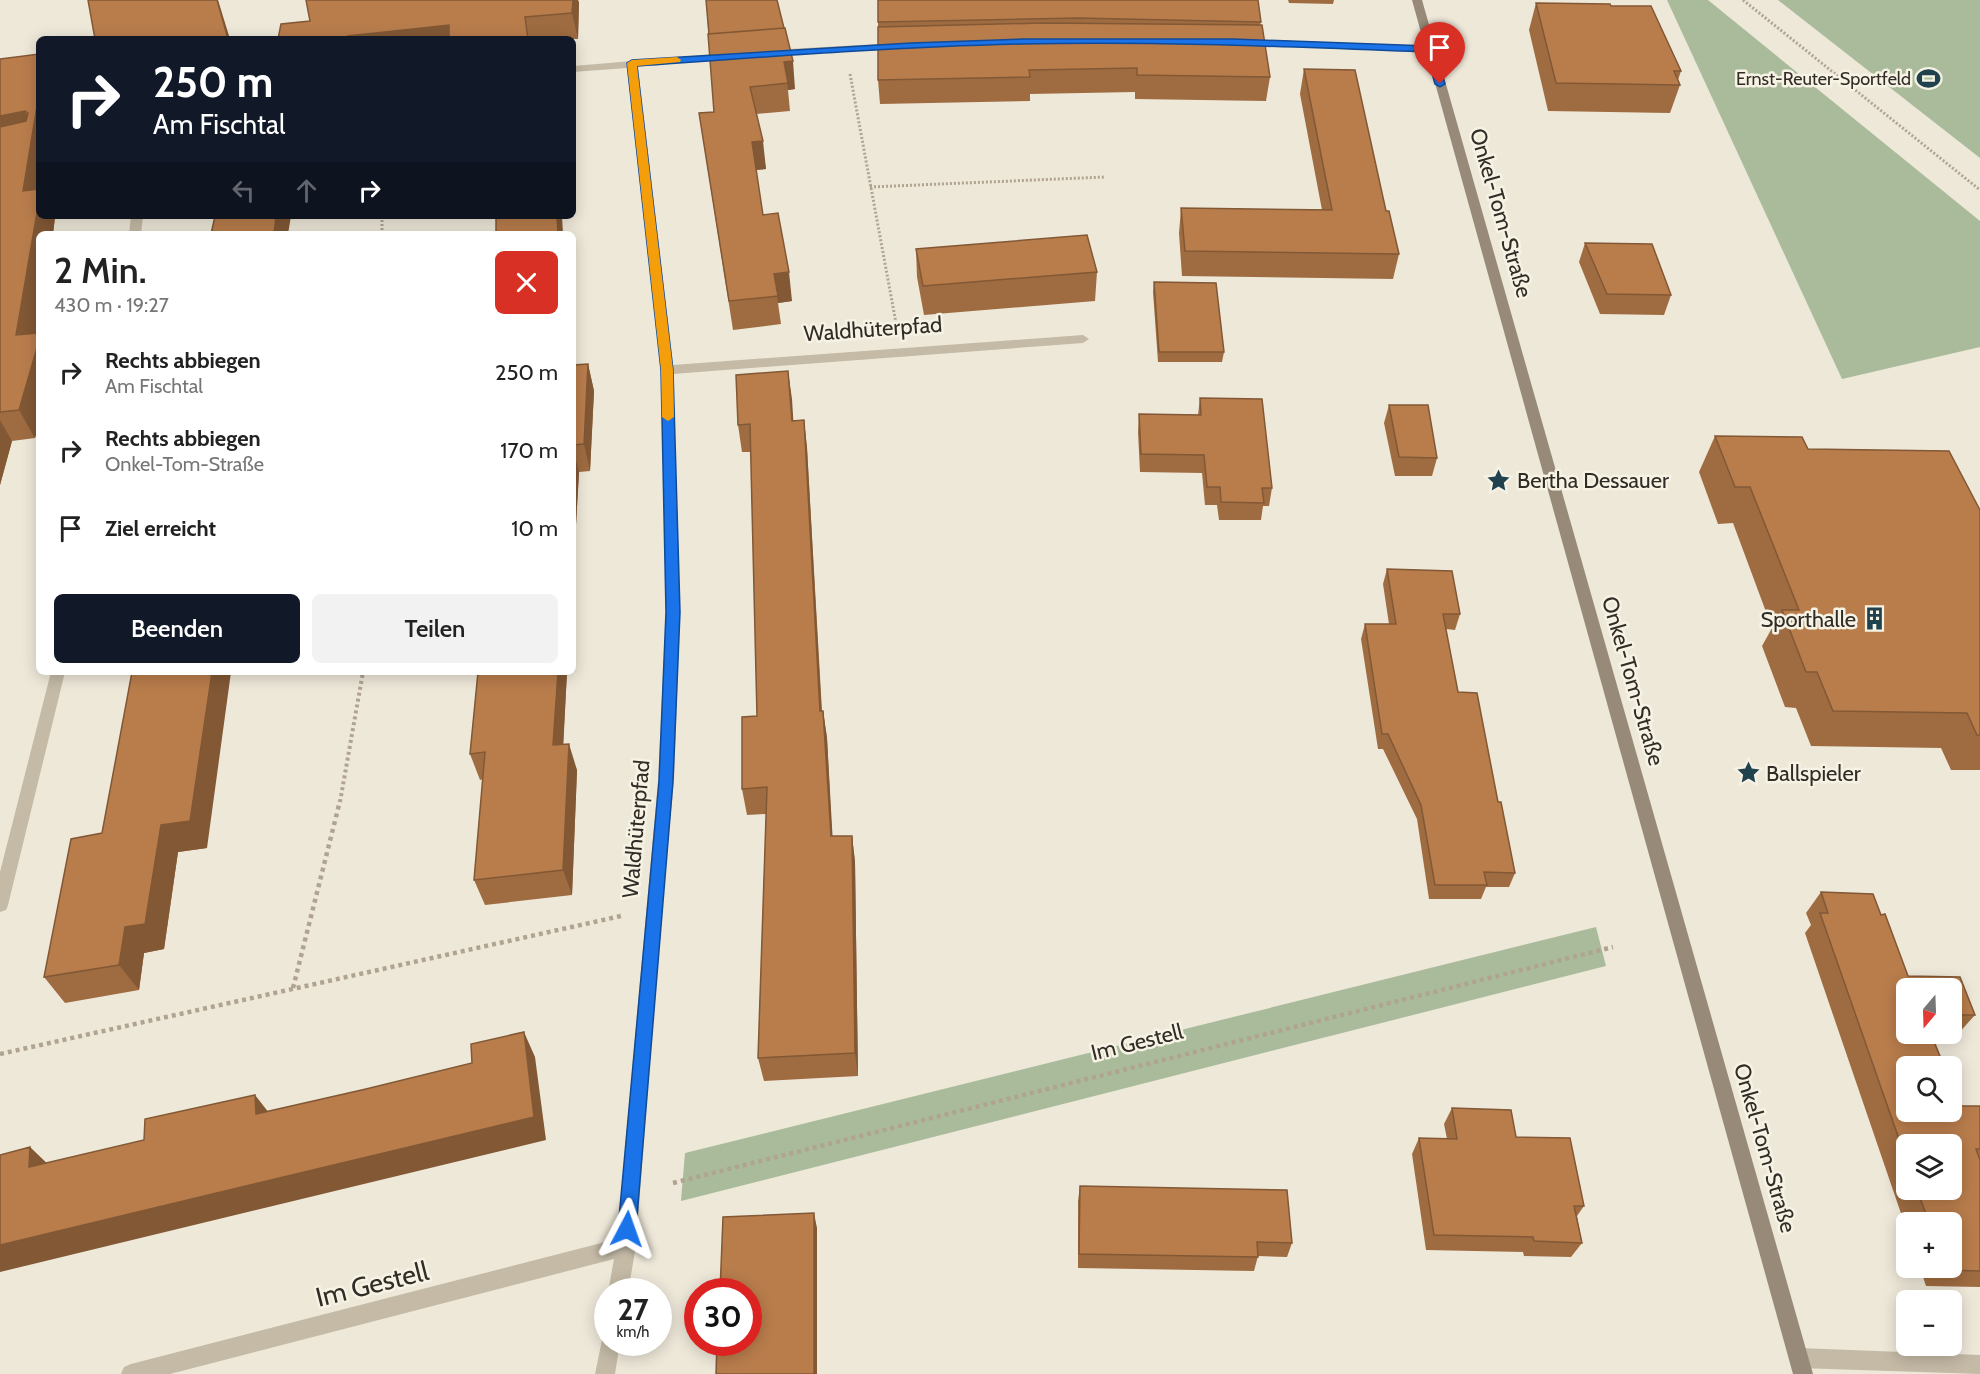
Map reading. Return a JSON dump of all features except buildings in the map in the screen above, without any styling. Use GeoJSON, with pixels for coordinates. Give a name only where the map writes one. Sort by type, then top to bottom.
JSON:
{"type":"FeatureCollection","features":[{"type":"Feature","properties":{"kind":"main road","name":"Onkel-Tom-Straße"},"geometry":{"type":"LineString","coordinates":[[1417,0],[1801,1366]]}},
{"type":"Feature","properties":{"kind":"street"},"geometry":{"type":"LineString","coordinates":[[1233,42],[1430,49]]}},
{"type":"Feature","properties":{"kind":"street"},"geometry":{"type":"LineString","coordinates":[[763,54],[903,46]]}},
{"type":"Feature","properties":{"kind":"street"},"geometry":{"type":"LineString","coordinates":[[576,69],[740,55]]}},
{"type":"Feature","properties":{"kind":"street","name":"Waldhüterpfad"},"geometry":{"type":"LineString","coordinates":[[620,1278],[626,1246],[652,922],[666,781],[673,612],[667,370],[632,63]]}},
{"type":"Feature","properties":{"kind":"street","name":"Waldhüterpfad"},"geometry":{"type":"LineString","coordinates":[[667,370],[1083,339]]}},
{"type":"Feature","properties":{"kind":"street"},"geometry":{"type":"LineString","coordinates":[[0,905],[57,675]]}},
{"type":"Feature","properties":{"kind":"street","name":"Im Gestell"},"geometry":{"type":"LineString","coordinates":[[131,1374],[626,1246]]}},
{"type":"Feature","properties":{"kind":"street"},"geometry":{"type":"LineString","coordinates":[[605,1374],[608,1356]]}},
{"type":"Feature","properties":{"kind":"street"},"geometry":{"type":"LineString","coordinates":[[1801,1366],[1980,1365]]}},
{"type":"Feature","properties":{"kind":"path"},"geometry":{"type":"LineString","coordinates":[[1743,0],[1980,190]]}},
{"type":"Feature","properties":{"kind":"path"},"geometry":{"type":"LineString","coordinates":[[850,72],[901,351]]}},
{"type":"Feature","properties":{"kind":"path"},"geometry":{"type":"LineString","coordinates":[[870,187],[1105,177]]}},
{"type":"Feature","properties":{"kind":"path"},"geometry":{"type":"LineString","coordinates":[[293,988],[340,803],[362,675]]}},
{"type":"Feature","properties":{"kind":"path"},"geometry":{"type":"LineString","coordinates":[[0,1054],[622,916]]}},
{"type":"Feature","properties":{"kind":"path","name":"Im Gestell"},"geometry":{"type":"LineString","coordinates":[[673,1184],[1613,947]]}},
{"type":"Feature","properties":{"kind":"green space"},"geometry":{"type":"Polygon","coordinates":[[[1667,0],[1708,0],[1980,221],[1980,347],[1842,379],[1667,0]]]}},
{"type":"Feature","properties":{"kind":"green space","name":"Ernst-Reuter-Sportfeld"},"geometry":{"type":"Polygon","coordinates":[[[1778,0],[1980,0],[1980,158],[1778,0]]]}},
{"type":"Feature","properties":{"kind":"green space"},"geometry":{"type":"Polygon","coordinates":[[[1596,927],[1606,966],[681,1201],[685,1153],[1596,927]]]}},
{"type":"Feature","properties":{"kind":"slow traffic"},"geometry":{"type":"LineString","coordinates":[[668,417],[667,370],[632,63],[677,60]]}},
{"type":"Feature","properties":{"kind":"place","name":"Ernst-Reuter-Sportfeld"},"geometry":{"type":"Point","coordinates":[1929,79]}},
{"type":"Feature","properties":{"kind":"place","name":"Bertha Dessauer"},"geometry":{"type":"Point","coordinates":[1499,480]}},
{"type":"Feature","properties":{"kind":"place","name":"Sporthalle"},"geometry":{"type":"Point","coordinates":[1874,619]}},
{"type":"Feature","properties":{"kind":"place","name":"Ballspieler"},"geometry":{"type":"Point","coordinates":[1748,773]}},
{"type":"Feature","properties":{"kind":"route"},"geometry":{"type":"LineString","coordinates":[[627,1229],[666,781],[673,612],[667,370],[632,63],[911,45],[1024,42],[1233,42],[1430,49],[1440,84]]}}]}
